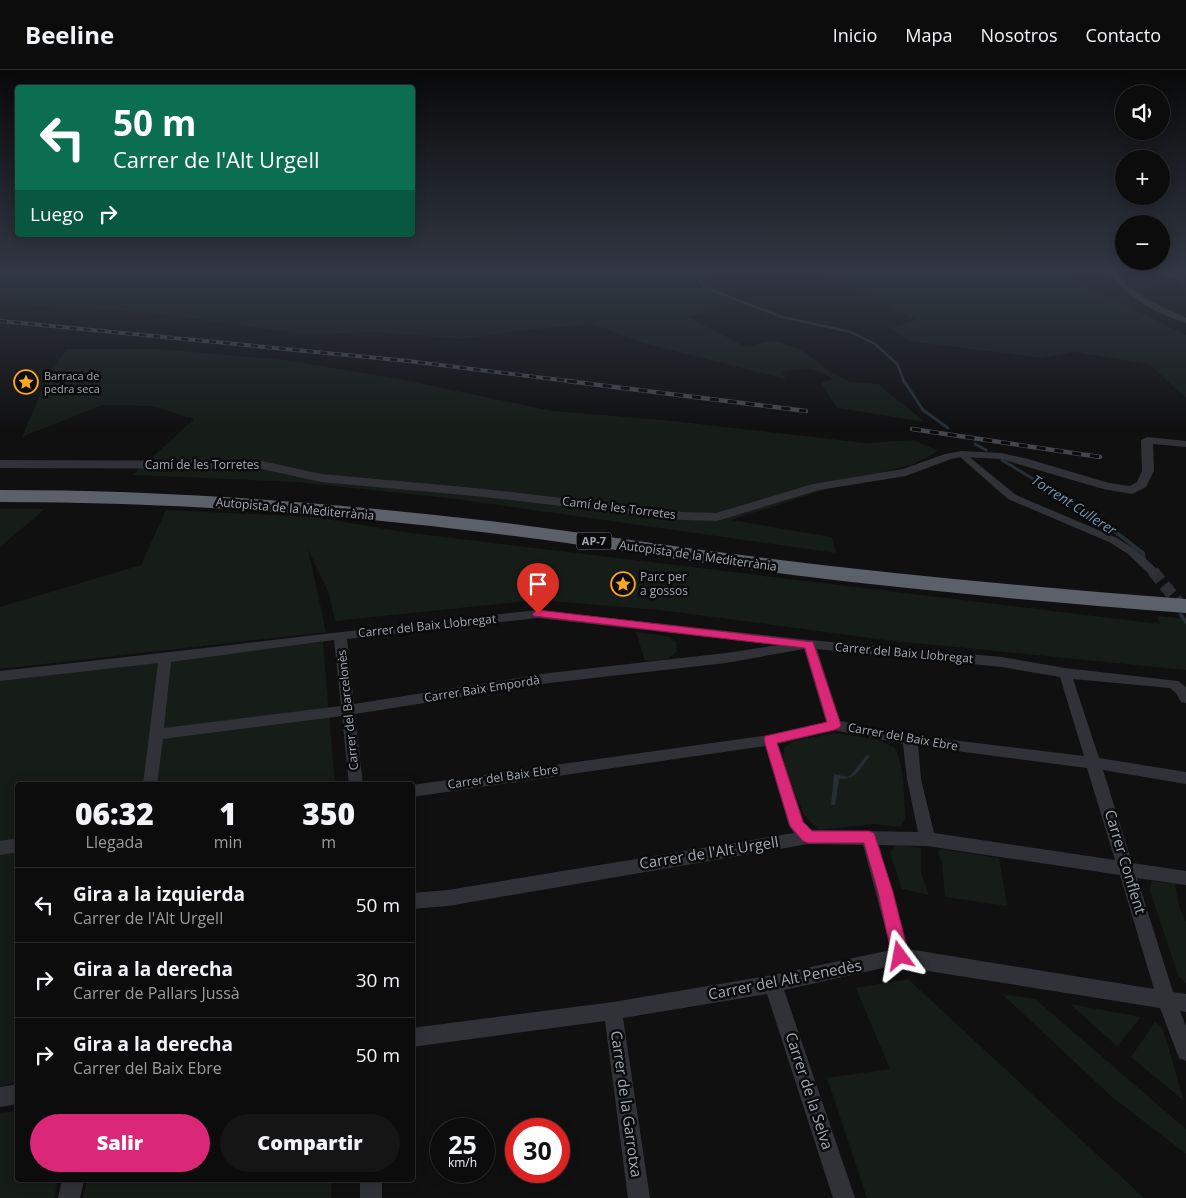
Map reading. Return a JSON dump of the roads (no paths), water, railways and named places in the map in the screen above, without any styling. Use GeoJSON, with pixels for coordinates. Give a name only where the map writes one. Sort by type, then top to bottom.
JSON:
{"type":"FeatureCollection","features":[{"type":"Feature","properties":{"kind":"highway","name":"Autopista de la Mediterrània"},"geometry":{"type":"LineString","coordinates":[[0,483],[306,494],[496,514],[792,553],[1029,580],[1186,592]]}},
{"type":"Feature","properties":{"kind":"highway","name":"Autopista de la Mediterrània"},"geometry":{"type":"LineString","coordinates":[[0,496],[84,495],[289,506],[492,528],[793,568],[1046,595],[1186,606]]}},
{"type":"Feature","properties":{"kind":"street","name":"Camí de les Torretes"},"geometry":{"type":"LineString","coordinates":[[0,464],[262,465],[321,478],[484,493],[684,516],[718,517],[817,487],[886,476],[962,454],[976,453],[1016,459],[1107,486],[1132,490],[1142,484],[1148,471],[1147,440],[1186,444]]}},
{"type":"Feature","properties":{"kind":"street"},"geometry":{"type":"LineString","coordinates":[[962,454],[1012,497],[1113,540],[1132,552],[1153,571]]}},
{"type":"Feature","properties":{"kind":"street","name":"Carrer del Baix Llobregat"},"geometry":{"type":"LineString","coordinates":[[0,676],[165,658],[340,635],[538,614],[809,644],[1002,662],[1065,673],[1183,688]]}},
{"type":"Feature","properties":{"kind":"street","name":"Carrer del Barcelonès"},"geometry":{"type":"LineString","coordinates":[[340,635],[356,782]]}},
{"type":"Feature","properties":{"kind":"street"},"geometry":{"type":"LineString","coordinates":[[809,644],[834,725]]}},
{"type":"Feature","properties":{"kind":"street","name":"Carrer Baix Empordà"},"geometry":{"type":"LineString","coordinates":[[156,734],[348,710],[549,678],[726,658],[809,644]]}},
{"type":"Feature","properties":{"kind":"street"},"geometry":{"type":"LineString","coordinates":[[150,782],[165,658]]}},
{"type":"Feature","properties":{"kind":"street","name":"Carrer Conflent"},"geometry":{"type":"LineString","coordinates":[[1065,673],[1167,1000],[1186,1051]]}},
{"type":"Feature","properties":{"kind":"street","name":"Carrer del Baix Ebre"},"geometry":{"type":"LineString","coordinates":[[415,791],[770,740],[834,725],[910,740],[1186,778]]}},
{"type":"Feature","properties":{"kind":"street"},"geometry":{"type":"LineString","coordinates":[[770,740],[797,826],[808,837]]}},
{"type":"Feature","properties":{"kind":"street"},"geometry":{"type":"LineString","coordinates":[[910,740],[914,779],[926,839]]}},
{"type":"Feature","properties":{"kind":"street","name":"Carrer de l'Alt Urgell"},"geometry":{"type":"LineString","coordinates":[[415,901],[448,898],[808,837],[926,839],[1128,871],[1186,878]]}},
{"type":"Feature","properties":{"kind":"street"},"geometry":{"type":"LineString","coordinates":[[869,837],[886,892],[900,956]]}},
{"type":"Feature","properties":{"kind":"street"},"geometry":{"type":"LineString","coordinates":[[0,848],[15,846]]}},
{"type":"Feature","properties":{"kind":"street","name":"Carrer del Alt Penedès"},"geometry":{"type":"LineString","coordinates":[[415,1038],[613,1010],[773,984],[900,956],[1186,1003]]}},
{"type":"Feature","properties":{"kind":"street","name":"Carrer de la Selva"},"geometry":{"type":"LineString","coordinates":[[773,984],[844,1198]]}},
{"type":"Feature","properties":{"kind":"street","name":"Carrer de la Garrotxa"},"geometry":{"type":"LineString","coordinates":[[613,1010],[639,1198]]}},
{"type":"Feature","properties":{"kind":"street"},"geometry":{"type":"LineString","coordinates":[[0,1097],[15,1094]]}},
{"type":"Feature","properties":{"kind":"street"},"geometry":{"type":"LineString","coordinates":[[69,1198],[73,1182]]}},
{"type":"Feature","properties":{"kind":"street"},"geometry":{"type":"LineString","coordinates":[[371,1182],[371,1198]]}},
{"type":"Feature","properties":{"kind":"waterway","name":"Torrent Cullerer"},"geometry":{"type":"LineString","coordinates":[[813,324],[851,332],[875,344],[898,365],[904,382]]}},
{"type":"Feature","properties":{"kind":"waterway","name":"Torrent Cullerer"},"geometry":{"type":"LineString","coordinates":[[904,381],[923,410],[948,428]]}},
{"type":"Feature","properties":{"kind":"waterway","name":"Torrent Cullerer"},"geometry":{"type":"LineString","coordinates":[[975,444],[986,450]]}},
{"type":"Feature","properties":{"kind":"waterway","name":"Torrent Cullerer"},"geometry":{"type":"LineString","coordinates":[[1002,460],[1103,522]]}},
{"type":"Feature","properties":{"kind":"waterway","name":"Torrent Cullerer"},"geometry":{"type":"LineString","coordinates":[[1101,521],[1143,553],[1144,560]]}},
{"type":"Feature","properties":{"kind":"waterway","name":"Torrent Cullerer"},"geometry":{"type":"LineString","coordinates":[[1153,571],[1157,580]]}},
{"type":"Feature","properties":{"kind":"waterway","name":"Torrent Cullerer"},"geometry":{"type":"LineString","coordinates":[[1181,615],[1186,622]]}},
{"type":"Feature","properties":{"kind":"tunnel"},"geometry":{"type":"LineString","coordinates":[[1153,571],[1186,612]]}},
{"type":"Feature","properties":{"kind":"railway"},"geometry":{"type":"LineString","coordinates":[[27,324],[408,361],[577,382]]}},
{"type":"Feature","properties":{"kind":"railway"},"geometry":{"type":"LineString","coordinates":[[567,381],[806,411]]}},
{"type":"Feature","properties":{"kind":"railway"},"geometry":{"type":"LineString","coordinates":[[912,429],[1100,457]]}},
{"type":"Feature","properties":{"kind":"place","name":"Barraca de pedra seca"},"geometry":{"type":"Point","coordinates":[26,382]}},
{"type":"Feature","properties":{"kind":"place","name":"Parc per a gossos"},"geometry":{"type":"Point","coordinates":[623,584]}}]}
